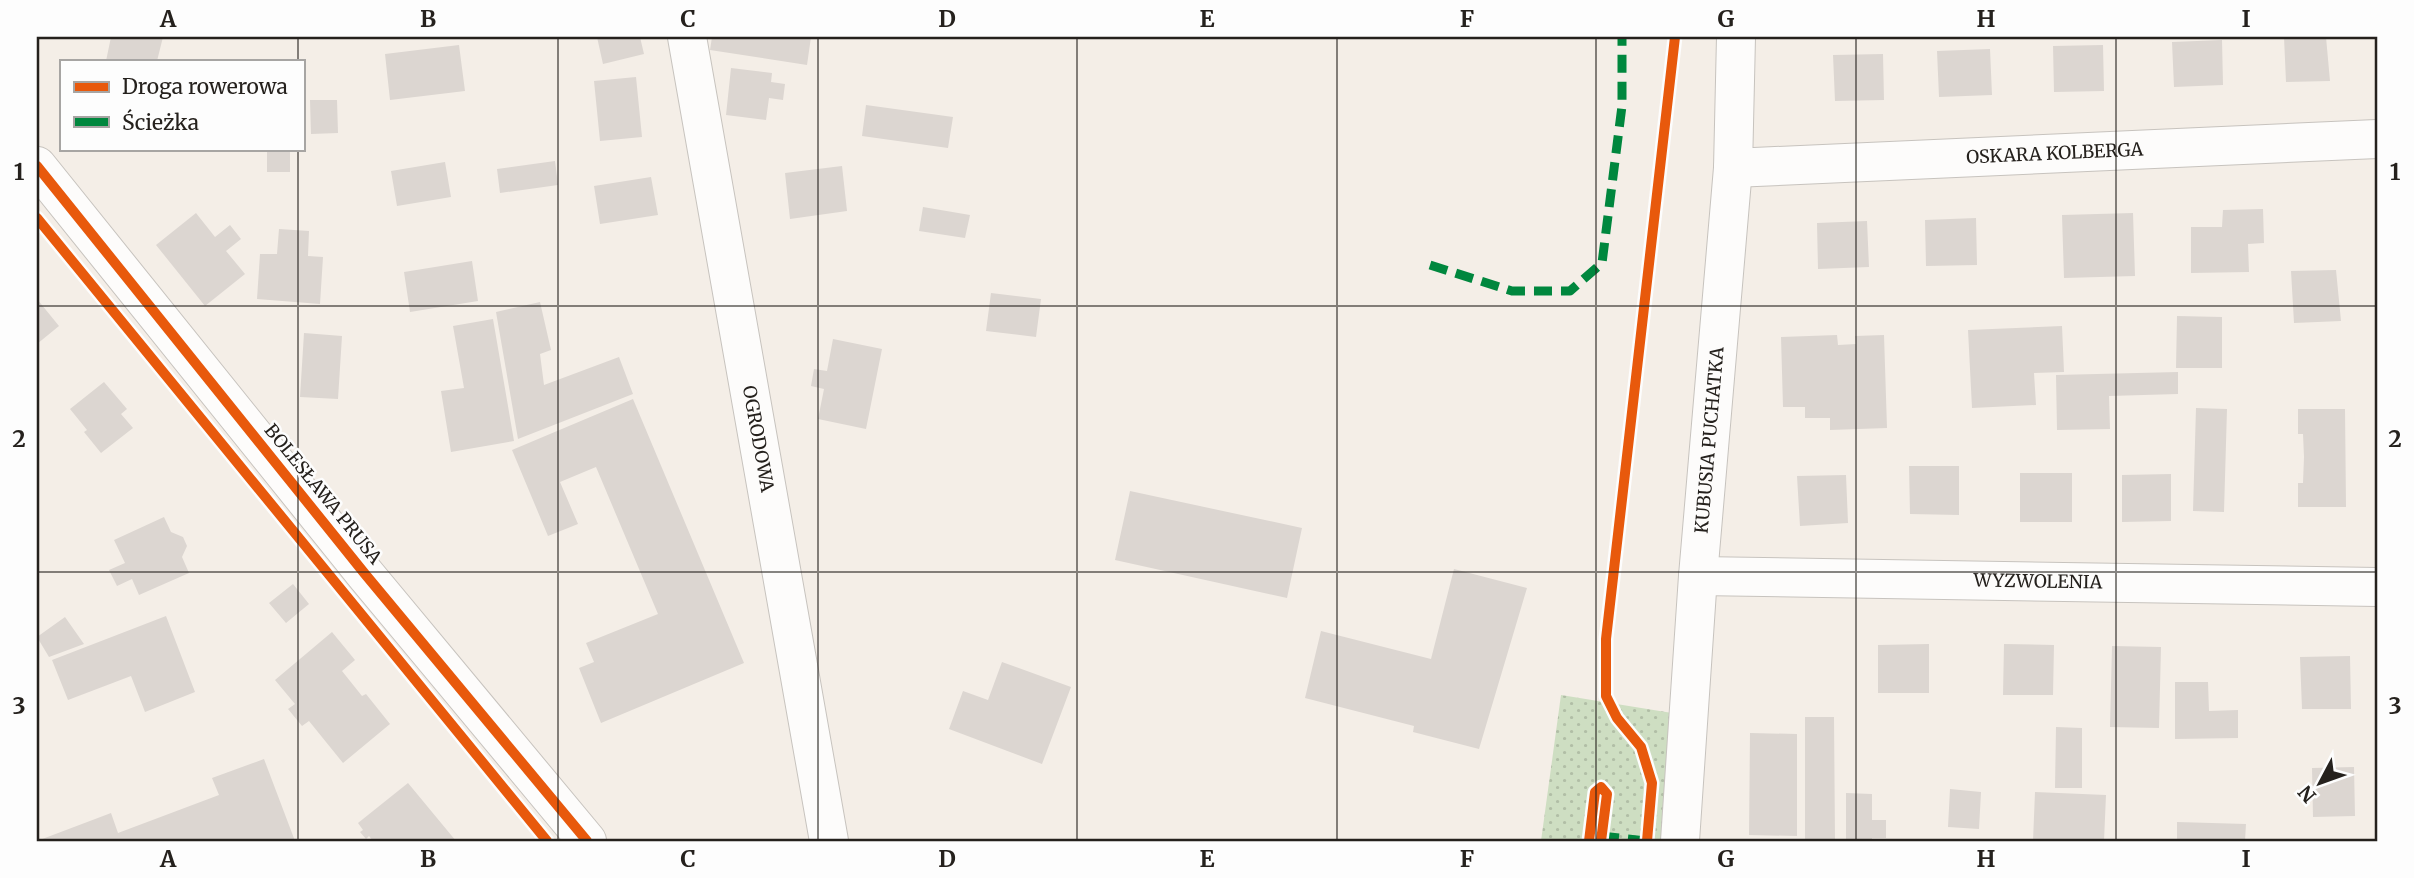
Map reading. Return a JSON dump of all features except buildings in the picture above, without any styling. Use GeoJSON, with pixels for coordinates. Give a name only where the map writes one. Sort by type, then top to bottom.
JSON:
{"type":"FeatureCollection","features":[{"type":"Feature","properties":{"kind":"street","name":"OGRODOWA"},"geometry":{"type":"LineString","coordinates":[[687,37],[829,841]]}},
{"type":"Feature","properties":{"kind":"street","name":"KUBUSIA PUCHATKA"},"geometry":{"type":"LineString","coordinates":[[1680,841],[1698,576],[1733,168],[1736,37]]}},
{"type":"Feature","properties":{"kind":"street","name":"OSKARA KOLBERGA"},"geometry":{"type":"LineString","coordinates":[[1733,168],[2377,139]]}},
{"type":"Feature","properties":{"kind":"street","name":"BOLESŁAWA PRUSA"},"geometry":{"type":"LineString","coordinates":[[42,183],[587,841]]}},
{"type":"Feature","properties":{"kind":"street","name":"WYZWOLENIA"},"geometry":{"type":"LineString","coordinates":[[1698,576],[2377,587]]}},
{"type":"Feature","properties":{"kind":"green space"},"geometry":{"type":"Polygon","coordinates":[[[1561,695],[1672,713],[1661,841],[1541,841],[1561,695]]]}},
{"type":"Feature","properties":{"kind":"marked path"},"geometry":{"type":"LineString","coordinates":[[1430,265],[1512,291],[1570,291],[1602,263],[1622,106],[1622,37]]}},
{"type":"Feature","properties":{"kind":"marked path"},"geometry":{"type":"LineString","coordinates":[[1601,836],[1647,841],[1648,835]]}},
{"type":"Feature","properties":{"kind":"cycle path"},"geometry":{"type":"LineString","coordinates":[[1647,841],[1652,783],[1641,747],[1617,718],[1606,696],[1606,639],[1675,37]]}},
{"type":"Feature","properties":{"kind":"cycle path"},"geometry":{"type":"LineString","coordinates":[[37,166],[365,574],[587,841]]}},
{"type":"Feature","properties":{"kind":"cycle path"},"geometry":{"type":"LineString","coordinates":[[37,218],[547,841]]}},
{"type":"Feature","properties":{"kind":"cycle path"},"geometry":{"type":"LineString","coordinates":[[1589,841],[1595,792],[1601,787],[1607,794],[1601,841]]}}]}
